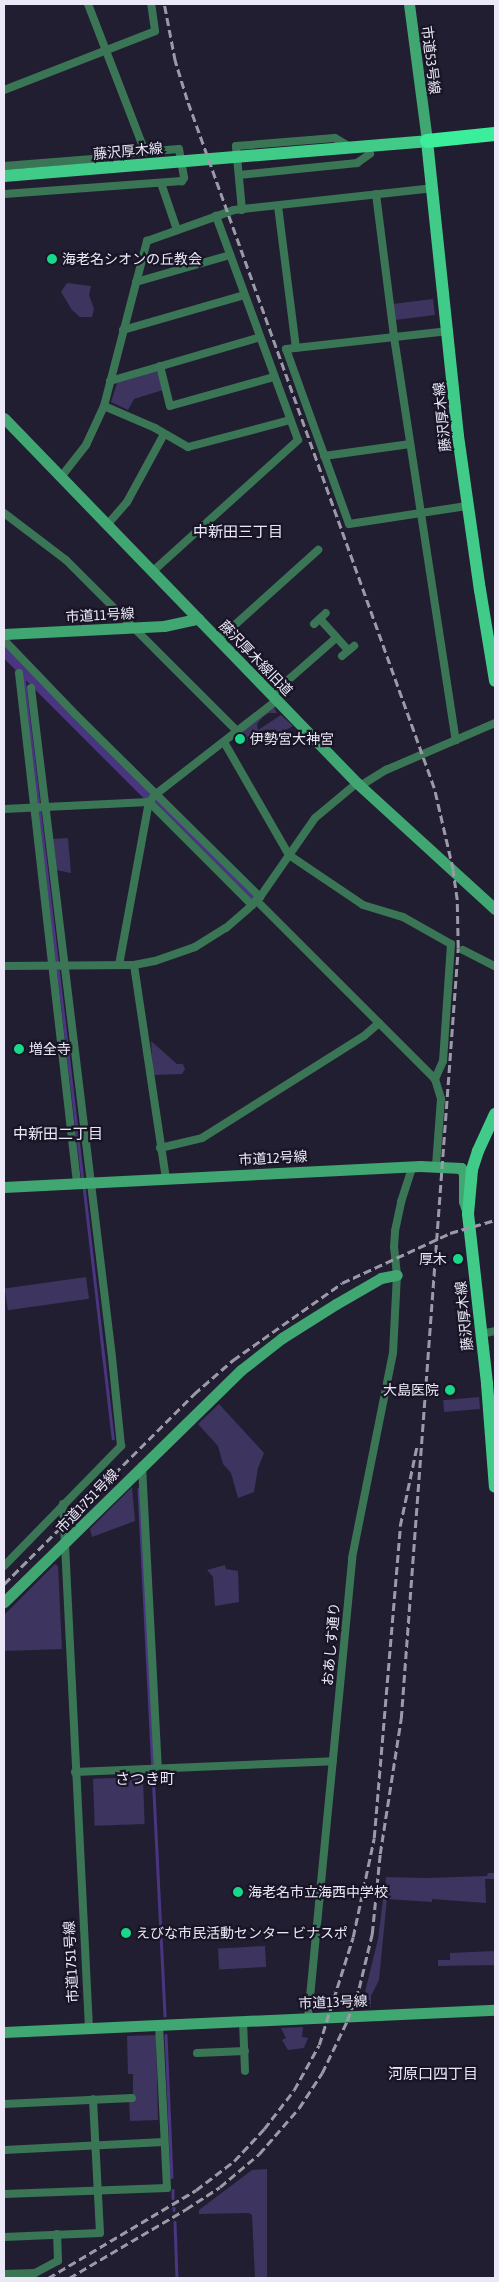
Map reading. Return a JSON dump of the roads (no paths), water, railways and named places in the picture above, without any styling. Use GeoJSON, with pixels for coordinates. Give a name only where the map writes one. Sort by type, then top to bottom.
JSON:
{"type":"FeatureCollection","features":[{"type":"Feature","properties":{"kind":"highway"},"geometry":{"type":"LineString","coordinates":[[427,145],[495,134]]}},
{"type":"Feature","properties":{"kind":"highway"},"geometry":{"type":"LineString","coordinates":[[427,145],[495,142]]}},
{"type":"Feature","properties":{"kind":"main road","name":"藤沢厚木線"},"geometry":{"type":"LineString","coordinates":[[299,156],[352,148],[427,145]]}},
{"type":"Feature","properties":{"kind":"main road","name":"藤沢厚木線"},"geometry":{"type":"LineString","coordinates":[[4,183],[100,172],[299,156],[370,154],[427,145]]}},
{"type":"Feature","properties":{"kind":"main road","name":"藤沢厚木線"},"geometry":{"type":"LineString","coordinates":[[427,145],[467,506],[495,680]]}},
{"type":"Feature","properties":{"kind":"main road","name":"藤沢厚木線"},"geometry":{"type":"LineString","coordinates":[[4,176],[100,172]]}},
{"type":"Feature","properties":{"kind":"main road","name":"藤沢厚木線"},"geometry":{"type":"LineString","coordinates":[[495,1114],[476,1156],[470,1180],[468,1214],[481,1334],[491,1384],[495,1487]]}},
{"type":"Feature","properties":{"kind":"street"},"geometry":{"type":"LineString","coordinates":[[88,4],[145,152]]}},
{"type":"Feature","properties":{"kind":"street"},"geometry":{"type":"LineString","coordinates":[[4,90],[155,31],[151,4]]}},
{"type":"Feature","properties":{"kind":"street","name":"市道53号線"},"geometry":{"type":"LineString","coordinates":[[409,4],[427,145]]}},
{"type":"Feature","properties":{"kind":"street"},"geometry":{"type":"LineString","coordinates":[[242,210],[236,146],[335,138],[352,148]]}},
{"type":"Feature","properties":{"kind":"street"},"geometry":{"type":"LineString","coordinates":[[4,166],[92,159],[117,154],[181,151],[184,178],[182,181],[161,183],[4,194]]}},
{"type":"Feature","properties":{"kind":"street"},"geometry":{"type":"LineString","coordinates":[[239,175],[357,164],[370,154]]}},
{"type":"Feature","properties":{"kind":"street"},"geometry":{"type":"LineString","coordinates":[[161,183],[177,230]]}},
{"type":"Feature","properties":{"kind":"street"},"geometry":{"type":"LineString","coordinates":[[62,477],[86,445],[104,406],[147,241],[216,216],[242,210],[432,188]]}},
{"type":"Feature","properties":{"kind":"street"},"geometry":{"type":"LineString","coordinates":[[376,194],[394,337],[456,740]]}},
{"type":"Feature","properties":{"kind":"street"},"geometry":{"type":"LineString","coordinates":[[278,206],[296,348]]}},
{"type":"Feature","properties":{"kind":"street"},"geometry":{"type":"LineString","coordinates":[[152,572],[298,440],[216,216]]}},
{"type":"Feature","properties":{"kind":"street"},"geometry":{"type":"LineString","coordinates":[[136,282],[230,255]]}},
{"type":"Feature","properties":{"kind":"street"},"geometry":{"type":"LineString","coordinates":[[123,330],[244,295]]}},
{"type":"Feature","properties":{"kind":"street"},"geometry":{"type":"LineString","coordinates":[[449,332],[286,350],[349,524],[467,506]]}},
{"type":"Feature","properties":{"kind":"street"},"geometry":{"type":"LineString","coordinates":[[110,380],[260,337]]}},
{"type":"Feature","properties":{"kind":"street"},"geometry":{"type":"LineString","coordinates":[[160,366],[170,406],[274,377]]}},
{"type":"Feature","properties":{"kind":"street"},"geometry":{"type":"LineString","coordinates":[[104,406],[188,447],[194,447],[290,420]]}},
{"type":"Feature","properties":{"kind":"street","name":"藤沢厚木線旧道"},"geometry":{"type":"LineString","coordinates":[[4,418],[358,784],[495,909]]}},
{"type":"Feature","properties":{"kind":"street"},"geometry":{"type":"LineString","coordinates":[[108,526],[126,502],[164,434]]}},
{"type":"Feature","properties":{"kind":"street"},"geometry":{"type":"LineString","coordinates":[[324,456],[410,444]]}},
{"type":"Feature","properties":{"kind":"street"},"geometry":{"type":"LineString","coordinates":[[5,516],[66,560],[237,731]]}},
{"type":"Feature","properties":{"kind":"street"},"geometry":{"type":"LineString","coordinates":[[218,640],[318,550]]}},
{"type":"Feature","properties":{"kind":"street","name":"市道11号線"},"geometry":{"type":"LineString","coordinates":[[4,634],[134,628],[189,622],[198,619]]}},
{"type":"Feature","properties":{"kind":"street"},"geometry":{"type":"LineString","coordinates":[[320,619],[348,651]]}},
{"type":"Feature","properties":{"kind":"street"},"geometry":{"type":"LineString","coordinates":[[4,810],[152,798],[237,731],[336,638]]}},
{"type":"Feature","properties":{"kind":"street"},"geometry":{"type":"LineString","coordinates":[[4,640],[152,798],[435,1079],[441,1099],[436,1166]]}},
{"type":"Feature","properties":{"kind":"street"},"geometry":{"type":"LineString","coordinates":[[4,1566],[121,1446],[112,1357],[83,1183],[40,808],[19,673]]}},
{"type":"Feature","properties":{"kind":"street"},"geometry":{"type":"LineString","coordinates":[[31,688],[40,808],[83,1183]]}},
{"type":"Feature","properties":{"kind":"street"},"geometry":{"type":"LineString","coordinates":[[4,966],[134,965],[156,961],[195,946],[226,928],[256,901],[315,818],[358,784],[495,723]]}},
{"type":"Feature","properties":{"kind":"street"},"geometry":{"type":"LineString","coordinates":[[224,742],[289,855],[364,906],[403,917],[450,944],[443,1061],[435,1079]]}},
{"type":"Feature","properties":{"kind":"street"},"geometry":{"type":"LineString","coordinates":[[119,965],[152,798]]}},
{"type":"Feature","properties":{"kind":"street"},"geometry":{"type":"LineString","coordinates":[[463,950],[495,966]]}},
{"type":"Feature","properties":{"kind":"street"},"geometry":{"type":"LineString","coordinates":[[134,965],[166,1179]]}},
{"type":"Feature","properties":{"kind":"street"},"geometry":{"type":"LineString","coordinates":[[160,1148],[202,1138],[364,1036],[379,1023]]}},
{"type":"Feature","properties":{"kind":"street"},"geometry":{"type":"LineString","coordinates":[[468,1214],[464,1202],[464,1174],[461,1168],[470,1163],[476,1156]]}},
{"type":"Feature","properties":{"kind":"street","name":"市道12号線"},"geometry":{"type":"LineString","coordinates":[[4,1187],[413,1166],[461,1168]]}},
{"type":"Feature","properties":{"kind":"street","name":"おあしす通り"},"geometry":{"type":"LineString","coordinates":[[308,2018],[352,1558],[393,1353],[397,1275],[395,1231],[402,1197],[413,1166]]}},
{"type":"Feature","properties":{"kind":"street","name":"市道1751号線"},"geometry":{"type":"LineString","coordinates":[[89,2028],[64,1541],[240,1370],[282,1338],[381,1278],[397,1275]]}},
{"type":"Feature","properties":{"kind":"street"},"geometry":{"type":"LineString","coordinates":[[481,1334],[495,1331]]}},
{"type":"Feature","properties":{"kind":"street"},"geometry":{"type":"LineString","coordinates":[[142,1466],[155,1768]]}},
{"type":"Feature","properties":{"kind":"street"},"geometry":{"type":"LineString","coordinates":[[4,1602],[64,1541],[63,1504]]}},
{"type":"Feature","properties":{"kind":"street"},"geometry":{"type":"LineString","coordinates":[[75,1772],[334,1761]]}},
{"type":"Feature","properties":{"kind":"street","name":"市道13号線"},"geometry":{"type":"LineString","coordinates":[[4,2032],[495,2010]]}},
{"type":"Feature","properties":{"kind":"street"},"geometry":{"type":"LineString","coordinates":[[244,2021],[246,2071]]}},
{"type":"Feature","properties":{"kind":"street"},"geometry":{"type":"LineString","coordinates":[[4,2194],[167,2188],[164,2142],[164,2025]]}},
{"type":"Feature","properties":{"kind":"street"},"geometry":{"type":"LineString","coordinates":[[198,2053],[245,2051]]}},
{"type":"Feature","properties":{"kind":"street"},"geometry":{"type":"LineString","coordinates":[[4,2104],[132,2098]]}},
{"type":"Feature","properties":{"kind":"street"},"geometry":{"type":"LineString","coordinates":[[4,2237],[100,2233],[93,2099]]}},
{"type":"Feature","properties":{"kind":"street"},"geometry":{"type":"LineString","coordinates":[[4,2150],[164,2142]]}},
{"type":"Feature","properties":{"kind":"street"},"geometry":{"type":"LineString","coordinates":[[4,2274],[35,2273],[58,2261],[57,2234]]}},
{"type":"Feature","properties":{"kind":"waterway"},"geometry":{"type":"LineString","coordinates":[[4,648],[251,895]]}},
{"type":"Feature","properties":{"kind":"waterway"},"geometry":{"type":"LineString","coordinates":[[23,668],[83,1181]]}},
{"type":"Feature","properties":{"kind":"waterway"},"geometry":{"type":"LineString","coordinates":[[84,1186],[113,1438]]}},
{"type":"Feature","properties":{"kind":"waterway"},"geometry":{"type":"LineString","coordinates":[[139,1489],[165,2015]]}},
{"type":"Feature","properties":{"kind":"waterway"},"geometry":{"type":"LineString","coordinates":[[166,2035],[172,2177]]}},
{"type":"Feature","properties":{"kind":"waterway"},"geometry":{"type":"LineString","coordinates":[[173,2190],[173,2198]]}},
{"type":"Feature","properties":{"kind":"waterway"},"geometry":{"type":"LineString","coordinates":[[175,2222],[177,2278]]}},
{"type":"Feature","properties":{"kind":"railway"},"geometry":{"type":"LineString","coordinates":[[69,2278],[220,2187],[259,2154],[299,2108],[322,2073],[347,2021],[359,1988],[372,1934],[380,1854],[401,1719],[458,948],[457,900],[453,870],[434,788],[187,100],[175,61],[164,4]]}},
{"type":"Feature","properties":{"kind":"railway"},"geometry":{"type":"LineString","coordinates":[[4,1584],[194,1394],[233,1360],[342,1283],[450,1233],[495,1220]]}},
{"type":"Feature","properties":{"kind":"railway"},"geometry":{"type":"LineString","coordinates":[[48,2278],[196,2190],[234,2161],[264,2129],[294,2090],[319,2045],[353,1937],[374,1838],[400,1526],[417,1445]]}},
{"type":"Feature","properties":{"kind":"place","name":"海老名シオンの丘教会"},"geometry":{"type":"Point","coordinates":[52,259]}},
{"type":"Feature","properties":{"kind":"place","name":"伊勢宮大神宮"},"geometry":{"type":"Point","coordinates":[240,739]}},
{"type":"Feature","properties":{"kind":"place","name":"増全寺"},"geometry":{"type":"Point","coordinates":[19,1049]}},
{"type":"Feature","properties":{"kind":"place","name":"厚木"},"geometry":{"type":"Point","coordinates":[458,1259]}},
{"type":"Feature","properties":{"kind":"place","name":"大島医院"},"geometry":{"type":"Point","coordinates":[450,1390]}},
{"type":"Feature","properties":{"kind":"place","name":"海老名市立海西中学校"},"geometry":{"type":"Point","coordinates":[238,1892]}},
{"type":"Feature","properties":{"kind":"place","name":"えびな市民活動センター ビナスポ"},"geometry":{"type":"Point","coordinates":[126,1933]}},
{"type":"Feature","properties":{"kind":"district","name":"中新田三丁目"},"geometry":{"type":"Point","coordinates":[238,532]}},
{"type":"Feature","properties":{"kind":"district","name":"中新田二丁目"},"geometry":{"type":"Point","coordinates":[58,1134]}},
{"type":"Feature","properties":{"kind":"district","name":"さつき町"},"geometry":{"type":"Point","coordinates":[145,1779]}},
{"type":"Feature","properties":{"kind":"district","name":"河原口四丁目"},"geometry":{"type":"Point","coordinates":[433,2074]}}]}
